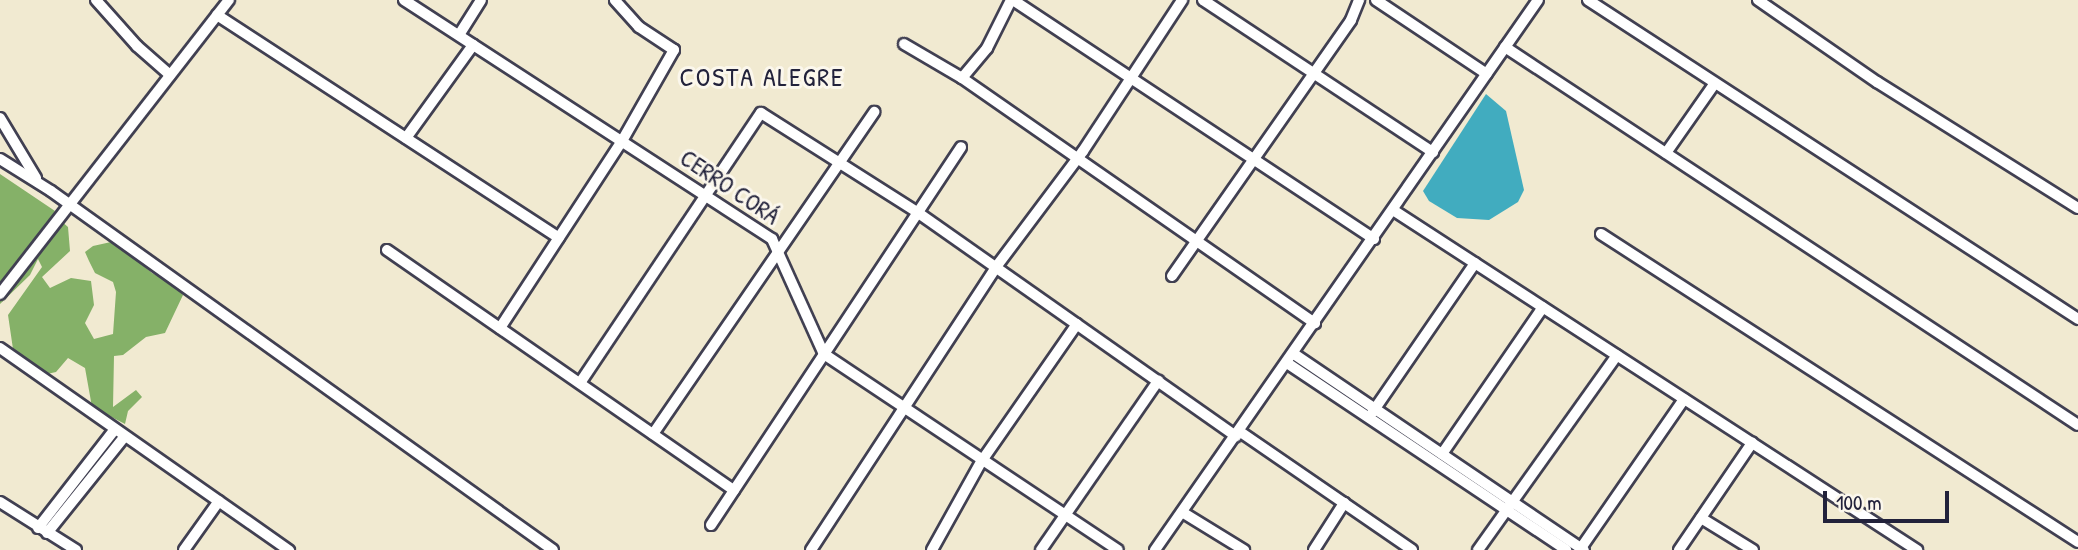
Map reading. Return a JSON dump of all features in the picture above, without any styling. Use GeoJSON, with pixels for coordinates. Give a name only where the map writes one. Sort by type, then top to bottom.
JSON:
{"type":"FeatureCollection","features":[{"type":"Feature","properties":{"kind":"street"},"geometry":{"type":"LineString","coordinates":[[96,0],[137,46],[170,75]]}},
{"type":"Feature","properties":{"kind":"street"},"geometry":{"type":"LineString","coordinates":[[0,294],[229,0]]}},
{"type":"Feature","properties":{"kind":"street","name":"CERRO CORÁ"},"geometry":{"type":"LineString","coordinates":[[404,0],[704,194],[780,248],[824,354]]}},
{"type":"Feature","properties":{"kind":"street"},"geometry":{"type":"LineString","coordinates":[[459,35],[481,0]]}},
{"type":"Feature","properties":{"kind":"street"},"geometry":{"type":"LineString","coordinates":[[500,328],[622,141],[674,50],[639,27],[615,0]]}},
{"type":"Feature","properties":{"kind":"street"},"geometry":{"type":"LineString","coordinates":[[962,78],[987,48],[1012,0],[1374,239]]}},
{"type":"Feature","properties":{"kind":"street"},"geometry":{"type":"LineString","coordinates":[[811,550],[996,267],[1076,161],[1182,0]]}},
{"type":"Feature","properties":{"kind":"street"},"geometry":{"type":"LineString","coordinates":[[1203,0],[1311,74],[1433,152]]}},
{"type":"Feature","properties":{"kind":"street"},"geometry":{"type":"LineString","coordinates":[[1172,276],[1351,20],[1359,0]]}},
{"type":"Feature","properties":{"kind":"street"},"geometry":{"type":"LineString","coordinates":[[1376,0],[1486,74]]}},
{"type":"Feature","properties":{"kind":"street"},"geometry":{"type":"LineString","coordinates":[[1155,550],[1535,4],[1521,0]]}},
{"type":"Feature","properties":{"kind":"street"},"geometry":{"type":"LineString","coordinates":[[1588,0],[2078,319]]}},
{"type":"Feature","properties":{"kind":"street"},"geometry":{"type":"LineString","coordinates":[[1758,0],[1877,82],[2078,208]]}},
{"type":"Feature","properties":{"kind":"street"},"geometry":{"type":"LineString","coordinates":[[217,15],[559,238]]}},
{"type":"Feature","properties":{"kind":"street"},"geometry":{"type":"LineString","coordinates":[[904,44],[962,78],[1076,161],[1315,323]]}},
{"type":"Feature","properties":{"kind":"street"},"geometry":{"type":"LineString","coordinates":[[406,138],[473,45]]}},
{"type":"Feature","properties":{"kind":"street"},"geometry":{"type":"LineString","coordinates":[[1505,47],[2078,425]]}},
{"type":"Feature","properties":{"kind":"street"},"geometry":{"type":"LineString","coordinates":[[1666,153],[1716,83]]}},
{"type":"Feature","properties":{"kind":"street"},"geometry":{"type":"LineString","coordinates":[[653,434],[874,112]]}},
{"type":"Feature","properties":{"kind":"street"},"geometry":{"type":"LineString","coordinates":[[580,383],[704,194],[761,113],[839,165],[917,212],[1158,381],[1412,550]]}},
{"type":"Feature","properties":{"kind":"street"},"geometry":{"type":"LineString","coordinates":[[0,118],[32,175],[51,191]]}},
{"type":"Feature","properties":{"kind":"street"},"geometry":{"type":"LineString","coordinates":[[711,525],[961,147]]}},
{"type":"Feature","properties":{"kind":"street"},"geometry":{"type":"LineString","coordinates":[[0,159],[70,204],[553,550]]}},
{"type":"Feature","properties":{"kind":"street"},"geometry":{"type":"LineString","coordinates":[[1393,210],[1917,550]]}},
{"type":"Feature","properties":{"kind":"street"},"geometry":{"type":"LineString","coordinates":[[1601,234],[2078,542]]}},
{"type":"Feature","properties":{"kind":"street"},"geometry":{"type":"LineString","coordinates":[[387,250],[734,490]]}},
{"type":"Feature","properties":{"kind":"street"},"geometry":{"type":"LineString","coordinates":[[1372,413],[1475,263]]}},
{"type":"Feature","properties":{"kind":"street"},"geometry":{"type":"LineString","coordinates":[[1442,454],[1544,307]]}},
{"type":"Feature","properties":{"kind":"street"},"geometry":{"type":"LineString","coordinates":[[932,550],[981,462],[1077,324]]}},
{"type":"Feature","properties":{"kind":"street"},"geometry":{"type":"LineString","coordinates":[[0,348],[289,550]]}},
{"type":"Feature","properties":{"kind":"street"},"geometry":{"type":"LineString","coordinates":[[824,354],[981,462],[1118,550]]}},
{"type":"Feature","properties":{"kind":"street"},"geometry":{"type":"LineString","coordinates":[[1478,550],[1617,355]]}},
{"type":"Feature","properties":{"kind":"street"},"geometry":{"type":"LineString","coordinates":[[1290,358],[1509,506],[1582,549],[1684,399]]}},
{"type":"Feature","properties":{"kind":"street"},"geometry":{"type":"LineString","coordinates":[[1041,550],[1158,381]]}},
{"type":"Feature","properties":{"kind":"street"},"geometry":{"type":"LineString","coordinates":[[1372,413],[1442,454],[1566,550]]}},
{"type":"Feature","properties":{"kind":"street"},"geometry":{"type":"LineString","coordinates":[[42,531],[120,432]]}},
{"type":"Feature","properties":{"kind":"street"},"geometry":{"type":"LineString","coordinates":[[1679,550],[1752,443]]}},
{"type":"Feature","properties":{"kind":"street"},"geometry":{"type":"LineString","coordinates":[[184,550],[219,501]]}},
{"type":"Feature","properties":{"kind":"street"},"geometry":{"type":"LineString","coordinates":[[0,502],[76,550]]}},
{"type":"Feature","properties":{"kind":"street"},"geometry":{"type":"LineString","coordinates":[[1314,550],[1344,503]]}},
{"type":"Feature","properties":{"kind":"street"},"geometry":{"type":"LineString","coordinates":[[1182,512],[1244,550]]}},
{"type":"Feature","properties":{"kind":"street"},"geometry":{"type":"LineString","coordinates":[[1701,517],[1753,550]]}},
{"type":"Feature","properties":{"kind":"street"},"geometry":{"type":"LineString","coordinates":[[42,531],[59,550]]}},
{"type":"Feature","properties":{"kind":"green space"},"geometry":{"type":"Polygon","coordinates":[[[0,174],[55,211],[53,214],[68,227],[70,251],[42,277],[50,288],[71,278],[91,281],[94,305],[85,323],[94,339],[113,334],[116,292],[113,282],[95,273],[85,252],[93,246],[111,242],[120,246],[152,273],[178,286],[183,295],[165,333],[146,337],[123,355],[114,356],[113,407],[136,390],[142,397],[128,411],[125,424],[92,407],[85,368],[68,358],[56,372],[47,374],[13,349],[8,315],[42,267],[38,259],[30,275],[0,304],[0,174]]]}},
{"type":"Feature","properties":{"kind":"water"},"geometry":{"type":"Polygon","coordinates":[[[1486,94],[1506,111],[1524,190],[1518,202],[1489,220],[1457,218],[1429,201],[1423,191],[1486,94]]]}},
{"type":"Feature","properties":{"kind":"district","name":"COSTA ALEGRE"},"geometry":{"type":"Point","coordinates":[762,77]}}]}
